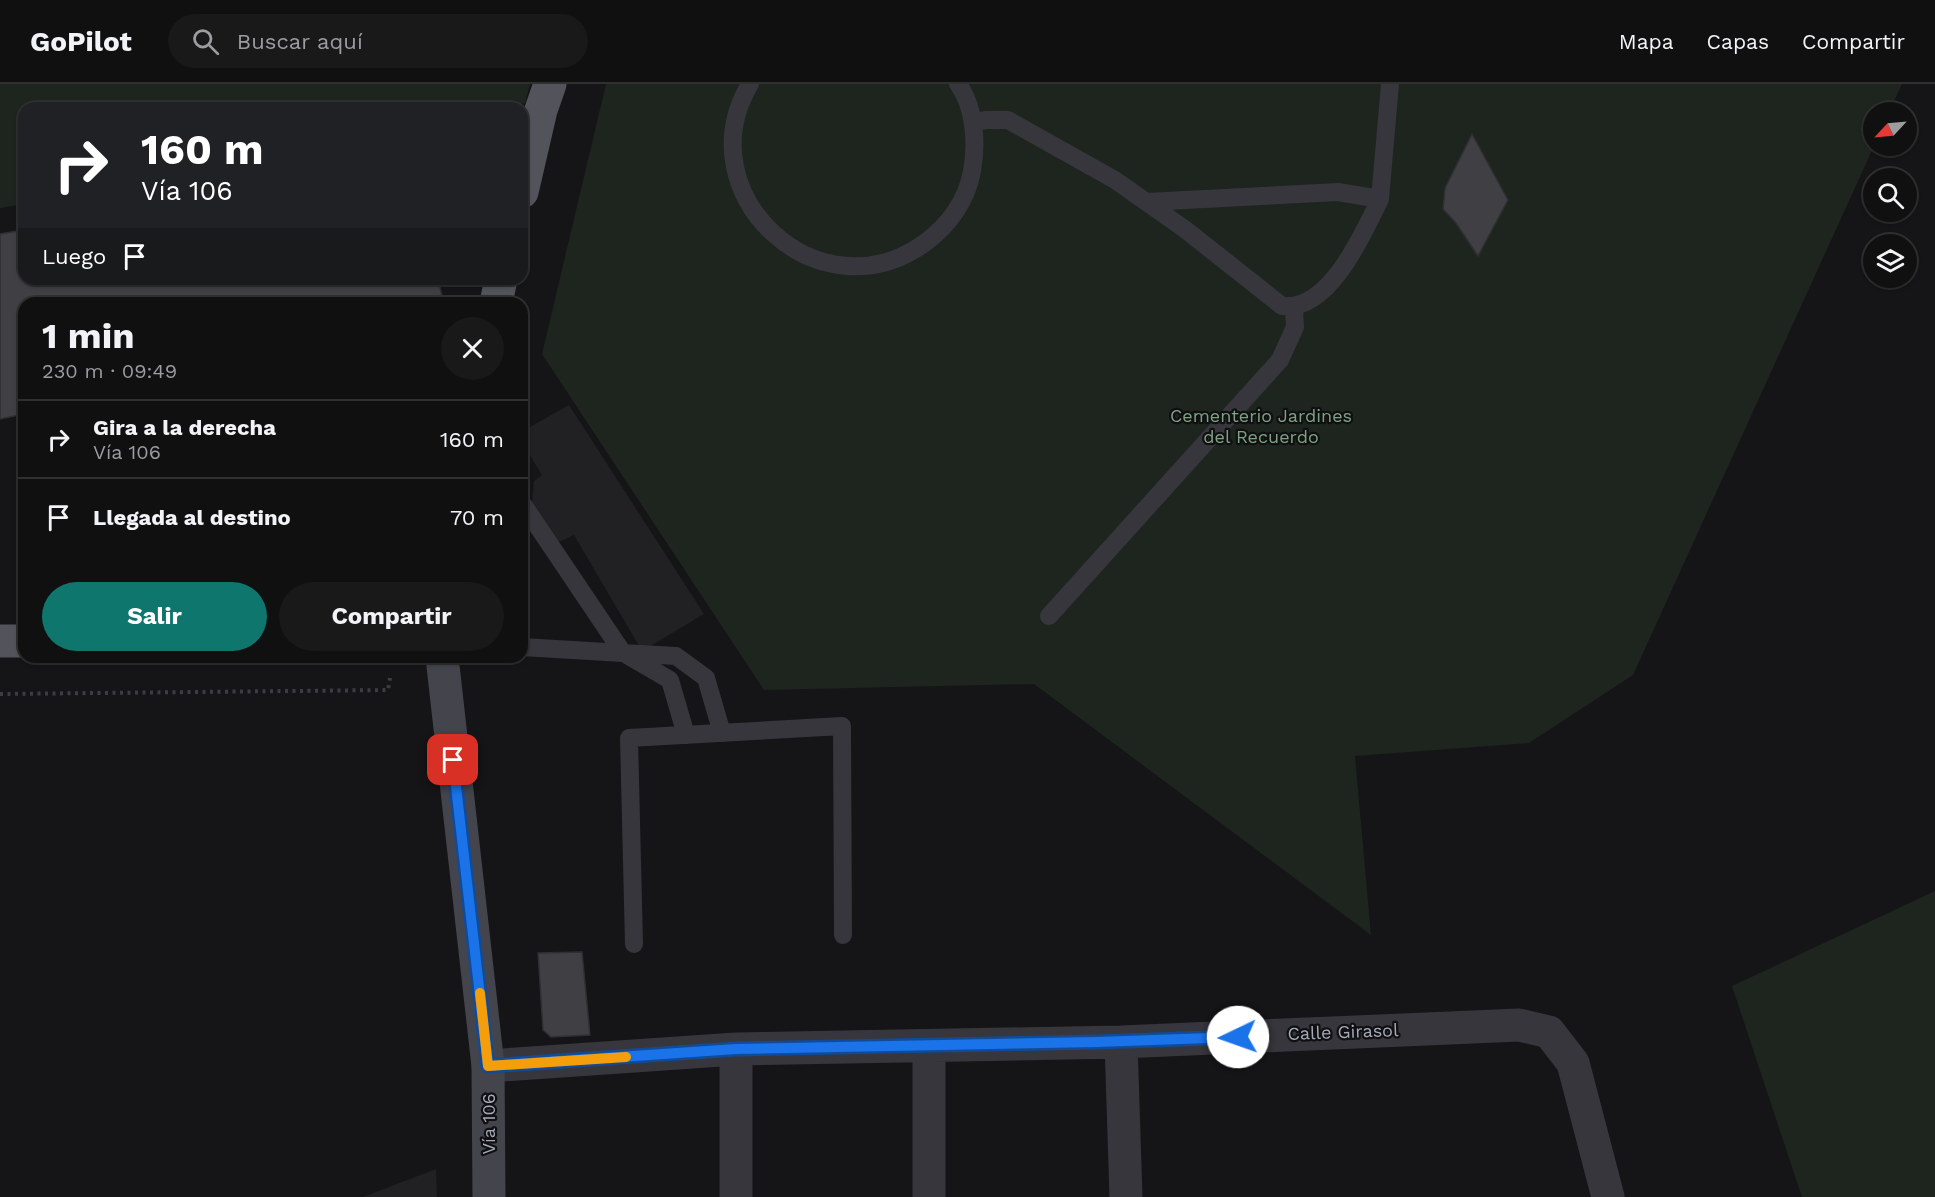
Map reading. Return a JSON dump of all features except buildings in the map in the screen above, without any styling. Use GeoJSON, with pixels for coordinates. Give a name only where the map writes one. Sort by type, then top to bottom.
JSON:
{"type":"FeatureCollection","features":[{"type":"Feature","properties":{"kind":"main road"},"geometry":{"type":"LineString","coordinates":[[528,166],[549,85]]}},
{"type":"Feature","properties":{"kind":"main road"},"geometry":{"type":"LineString","coordinates":[[0,641],[18,641]]}},
{"type":"Feature","properties":{"kind":"main road","name":"Vía 106"},"geometry":{"type":"LineString","coordinates":[[443,663],[488,1066],[489,1197]]}},
{"type":"Feature","properties":{"kind":"street","name":"Calle Girasol"},"geometry":{"type":"LineString","coordinates":[[488,1066],[736,1049],[1121,1042],[1519,1025],[1549,1032],[1573,1063],[1608,1197]]}},
{"type":"Feature","properties":{"kind":"street"},"geometry":{"type":"LineString","coordinates":[[1121,1042],[1126,1197]]}},
{"type":"Feature","properties":{"kind":"street"},"geometry":{"type":"LineString","coordinates":[[928,1197],[929,1046]]}},
{"type":"Feature","properties":{"kind":"street"},"geometry":{"type":"LineString","coordinates":[[736,1049],[736,1197]]}},
{"type":"Feature","properties":{"kind":"lane"},"geometry":{"type":"LineString","coordinates":[[750,84],[743,96],[734,125],[734,155],[740,185],[753,212],[773,235],[798,252],[826,264],[856,267],[886,263],[914,251],[938,234],[957,210],[970,182],[975,153],[973,123],[958,84]]}},
{"type":"Feature","properties":{"kind":"lane"},"geometry":{"type":"LineString","coordinates":[[973,123],[1008,120],[1114,180],[1186,230],[1282,306],[1294,308],[1308,302],[1322,291],[1345,263],[1380,199],[1390,84]]}},
{"type":"Feature","properties":{"kind":"lane"},"geometry":{"type":"LineString","coordinates":[[1147,202],[1338,192],[1380,199]]}},
{"type":"Feature","properties":{"kind":"lane"},"geometry":{"type":"LineString","coordinates":[[1049,616],[1280,360],[1295,327],[1294,308]]}},
{"type":"Feature","properties":{"kind":"lane"},"geometry":{"type":"LineString","coordinates":[[528,512],[623,653],[670,680],[686,735]]}},
{"type":"Feature","properties":{"kind":"lane"},"geometry":{"type":"LineString","coordinates":[[528,647],[676,656],[706,678],[722,733]]}},
{"type":"Feature","properties":{"kind":"lane"},"geometry":{"type":"LineString","coordinates":[[634,944],[629,738],[842,726],[843,935]]}},
{"type":"Feature","properties":{"kind":"path"},"geometry":{"type":"LineString","coordinates":[[0,694],[388,690],[390,678]]}},
{"type":"Feature","properties":{"kind":"shaded area"},"geometry":{"type":"Polygon","coordinates":[[[569,405],[704,614],[642,651],[574,535],[557,543],[532,503],[534,481],[542,475],[528,452],[530,427],[569,405]]]}},
{"type":"Feature","properties":{"kind":"shaded area"},"geometry":{"type":"Polygon","coordinates":[[[436,1169],[437,1197],[363,1197],[436,1169]]]}},
{"type":"Feature","properties":{"kind":"green space"},"geometry":{"type":"Polygon","coordinates":[[[0,84],[530,84],[525,102],[18,102],[18,205],[0,208],[0,84]]]}},
{"type":"Feature","properties":{"kind":"green space","name":"Cementerio Jardines del Recuerdo"},"geometry":{"type":"Polygon","coordinates":[[[606,84],[1902,84],[1894,102],[1863,102],[1863,156],[1869,156],[1633,675],[1529,743],[1355,756],[1371,935],[1034,684],[764,690],[542,354],[606,84]]]}},
{"type":"Feature","properties":{"kind":"green space"},"geometry":{"type":"Polygon","coordinates":[[[1935,891],[1935,1197],[1802,1197],[1732,986],[1935,891]]]}},
{"type":"Feature","properties":{"kind":"slow traffic"},"geometry":{"type":"LineString","coordinates":[[480,993],[488,1066],[626,1057]]}},
{"type":"Feature","properties":{"kind":"route"},"geometry":{"type":"LineString","coordinates":[[453,760],[488,1066],[736,1049],[1238,1037]]}}]}
